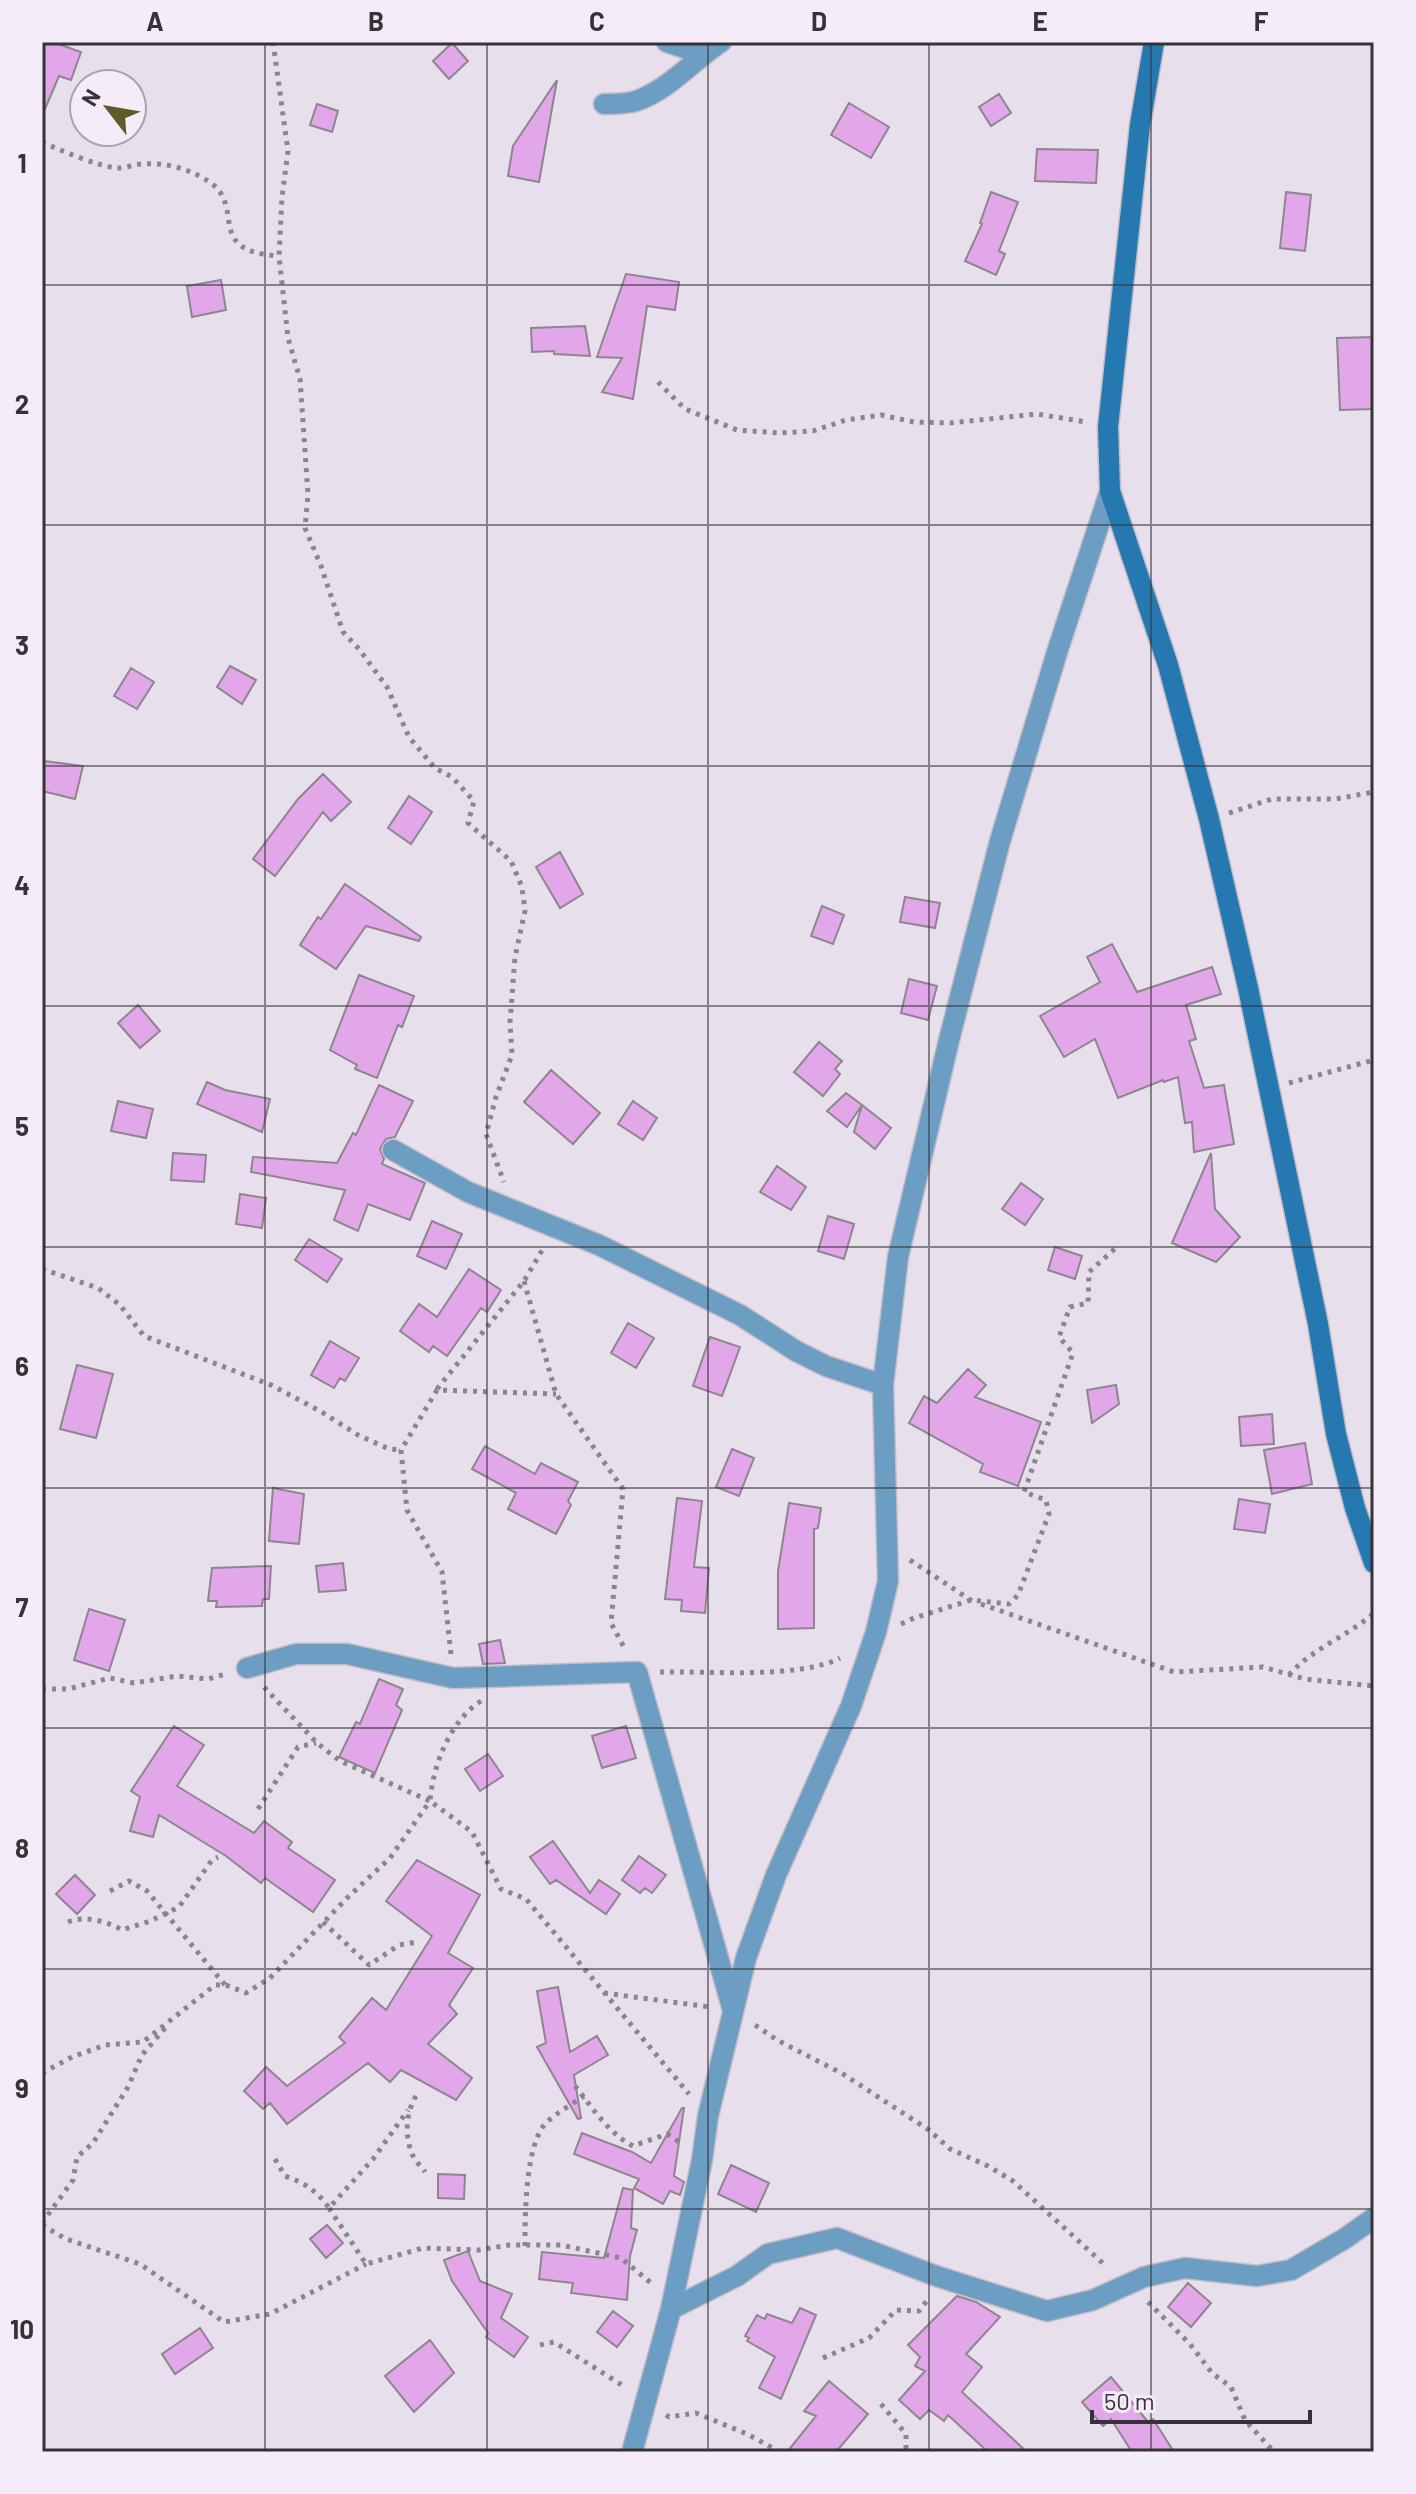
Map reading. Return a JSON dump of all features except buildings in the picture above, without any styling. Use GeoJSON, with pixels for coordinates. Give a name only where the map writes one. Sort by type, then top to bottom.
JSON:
{"type":"FeatureCollection","features":[{"type":"Feature","properties":{"kind":"street"},"geometry":{"type":"LineString","coordinates":[[667,42],[702,54]]}},
{"type":"Feature","properties":{"kind":"street"},"geometry":{"type":"LineString","coordinates":[[604,104],[633,102],[653,93],[721,42]]}},
{"type":"Feature","properties":{"kind":"street"},"geometry":{"type":"LineString","coordinates":[[1154,42],[1140,125],[1108,427],[1110,491],[1168,665],[1209,819],[1318,1324],[1336,1434],[1355,1508],[1374,1563]]}},
{"type":"Feature","properties":{"kind":"street"},"geometry":{"type":"LineString","coordinates":[[632,2452],[671,2309],[708,2116],[746,1958],[776,1875],[851,1706],[888,1581],[883,1385],[898,1257],[1000,841],[1110,491]]}},
{"type":"Feature","properties":{"kind":"street"},"geometry":{"type":"LineString","coordinates":[[393,1150],[468,1192],[599,1245],[740,1315],[796,1351],[826,1366],[883,1385]]}},
{"type":"Feature","properties":{"kind":"street"},"geometry":{"type":"LineString","coordinates":[[247,1668],[296,1654],[347,1654],[453,1678],[637,1672],[733,2010]]}},
{"type":"Feature","properties":{"kind":"street"},"geometry":{"type":"LineString","coordinates":[[671,2309],[737,2276],[768,2254],[837,2238],[944,2278],[1047,2311],[1093,2300],[1144,2277],[1185,2268],[1257,2276],[1291,2270],[1374,2218]]}},
{"type":"Feature","properties":{"kind":"path"},"geometry":{"type":"LineString","coordinates":[[273,42],[288,151],[279,256],[288,338],[300,379],[308,494],[305,528],[343,632],[387,687],[409,737],[435,768],[452,777],[474,801],[468,823],[511,861],[522,887],[525,911],[515,957],[510,1022],[512,1055],[486,1134],[515,1211]]}},
{"type":"Feature","properties":{"kind":"path"},"geometry":{"type":"LineString","coordinates":[[42,142],[116,168],[145,163],[187,170],[211,183],[227,203],[227,222],[232,238],[246,250],[279,256]]}},
{"type":"Feature","properties":{"kind":"path"},"geometry":{"type":"LineString","coordinates":[[658,382],[685,409],[737,430],[779,433],[813,431],[846,420],[881,415],[914,422],[950,423],[1037,414],[1108,427]]}},
{"type":"Feature","properties":{"kind":"path"},"geometry":{"type":"LineString","coordinates":[[1209,819],[1272,799],[1335,799],[1374,792]]}},
{"type":"Feature","properties":{"kind":"path"},"geometry":{"type":"LineString","coordinates":[[1269,1089],[1374,1060]]}},
{"type":"Feature","properties":{"kind":"path"},"geometry":{"type":"LineString","coordinates":[[453,1678],[442,1572],[407,1510],[401,1450],[437,1390],[524,1281],[556,1227]]}},
{"type":"Feature","properties":{"kind":"path"},"geometry":{"type":"LineString","coordinates":[[524,1281],[556,1394],[623,1489],[611,1623],[637,1672],[798,1670],[831,1663],[914,1618],[971,1600],[1009,1604],[1018,1595],[1049,1514],[1046,1500],[1024,1492],[1073,1353],[1059,1337],[1070,1307],[1088,1303],[1089,1272],[1119,1245]]}},
{"type":"Feature","properties":{"kind":"path"},"geometry":{"type":"LineString","coordinates":[[42,1269],[98,1288],[120,1305],[144,1336],[271,1385],[358,1435],[389,1449],[401,1450]]}},
{"type":"Feature","properties":{"kind":"path"},"geometry":{"type":"LineString","coordinates":[[437,1390],[556,1394]]}},
{"type":"Feature","properties":{"kind":"path"},"geometry":{"type":"LineString","coordinates":[[886,1544],[971,1600],[1174,1672],[1263,1667],[1305,1679],[1374,1686]]}},
{"type":"Feature","properties":{"kind":"path"},"geometry":{"type":"LineString","coordinates":[[1289,1675],[1300,1662],[1342,1638],[1374,1613]]}},
{"type":"Feature","properties":{"kind":"path"},"geometry":{"type":"LineString","coordinates":[[42,1689],[68,1689],[110,1678],[134,1683],[177,1676],[208,1679],[247,1668],[317,1743],[340,1761],[430,1801],[472,1832],[501,1889],[526,1899],[708,2116]]}},
{"type":"Feature","properties":{"kind":"path"},"geometry":{"type":"LineString","coordinates":[[42,2073],[72,2057],[105,2045],[143,2042],[215,1985],[226,1985],[246,1993],[270,1978],[390,1858],[430,1801],[432,1776],[453,1726],[487,1698]]}},
{"type":"Feature","properties":{"kind":"path"},"geometry":{"type":"LineString","coordinates":[[258,1809],[298,1747],[317,1743]]}},
{"type":"Feature","properties":{"kind":"path"},"geometry":{"type":"LineString","coordinates":[[68,1922],[77,1919],[97,1921],[122,1930],[165,1914],[179,1907],[212,1860],[218,1857]]}},
{"type":"Feature","properties":{"kind":"path"},"geometry":{"type":"LineString","coordinates":[[110,1891],[129,1881],[147,1891],[226,1985]]}},
{"type":"Feature","properties":{"kind":"path"},"geometry":{"type":"LineString","coordinates":[[323,1922],[369,1965],[399,1945],[417,1942]]}},
{"type":"Feature","properties":{"kind":"path"},"geometry":{"type":"LineString","coordinates":[[604,1993],[733,2010],[777,2040],[843,2074],[929,2130],[950,2149],[1013,2181],[1096,2259],[1130,2283],[1190,2344],[1212,2373],[1231,2387],[1245,2420],[1274,2452]]}},
{"type":"Feature","properties":{"kind":"path"},"geometry":{"type":"LineString","coordinates":[[174,2017],[142,2055],[128,2087],[93,2143],[77,2157],[73,2180],[42,2224],[66,2239],[140,2264],[224,2322],[270,2314],[366,2264],[423,2248],[479,2250],[509,2245],[561,2245],[621,2258],[650,2281],[671,2309]]}},
{"type":"Feature","properties":{"kind":"path"},"geometry":{"type":"LineString","coordinates":[[575,2086],[624,2141],[633,2146],[667,2134],[702,2160]]}},
{"type":"Feature","properties":{"kind":"path"},"geometry":{"type":"LineString","coordinates":[[329,2208],[373,2159],[416,2096]]}},
{"type":"Feature","properties":{"kind":"path"},"geometry":{"type":"LineString","coordinates":[[525,2246],[526,2198],[532,2157],[544,2124],[584,2096]]}},
{"type":"Feature","properties":{"kind":"path"},"geometry":{"type":"LineString","coordinates":[[408,2110],[413,2156],[425,2172]]}},
{"type":"Feature","properties":{"kind":"path"},"geometry":{"type":"LineString","coordinates":[[275,2159],[285,2176],[304,2183],[319,2194],[366,2264]]}},
{"type":"Feature","properties":{"kind":"path"},"geometry":{"type":"LineString","coordinates":[[823,2358],[869,2338],[896,2310],[919,2311],[944,2278]]}},
{"type":"Feature","properties":{"kind":"path"},"geometry":{"type":"LineString","coordinates":[[540,2345],[554,2342],[574,2352],[669,2417],[696,2413],[747,2434],[780,2452]]}},
{"type":"Feature","properties":{"kind":"path"},"geometry":{"type":"LineString","coordinates":[[881,2404],[906,2434],[906,2452]]}}]}
